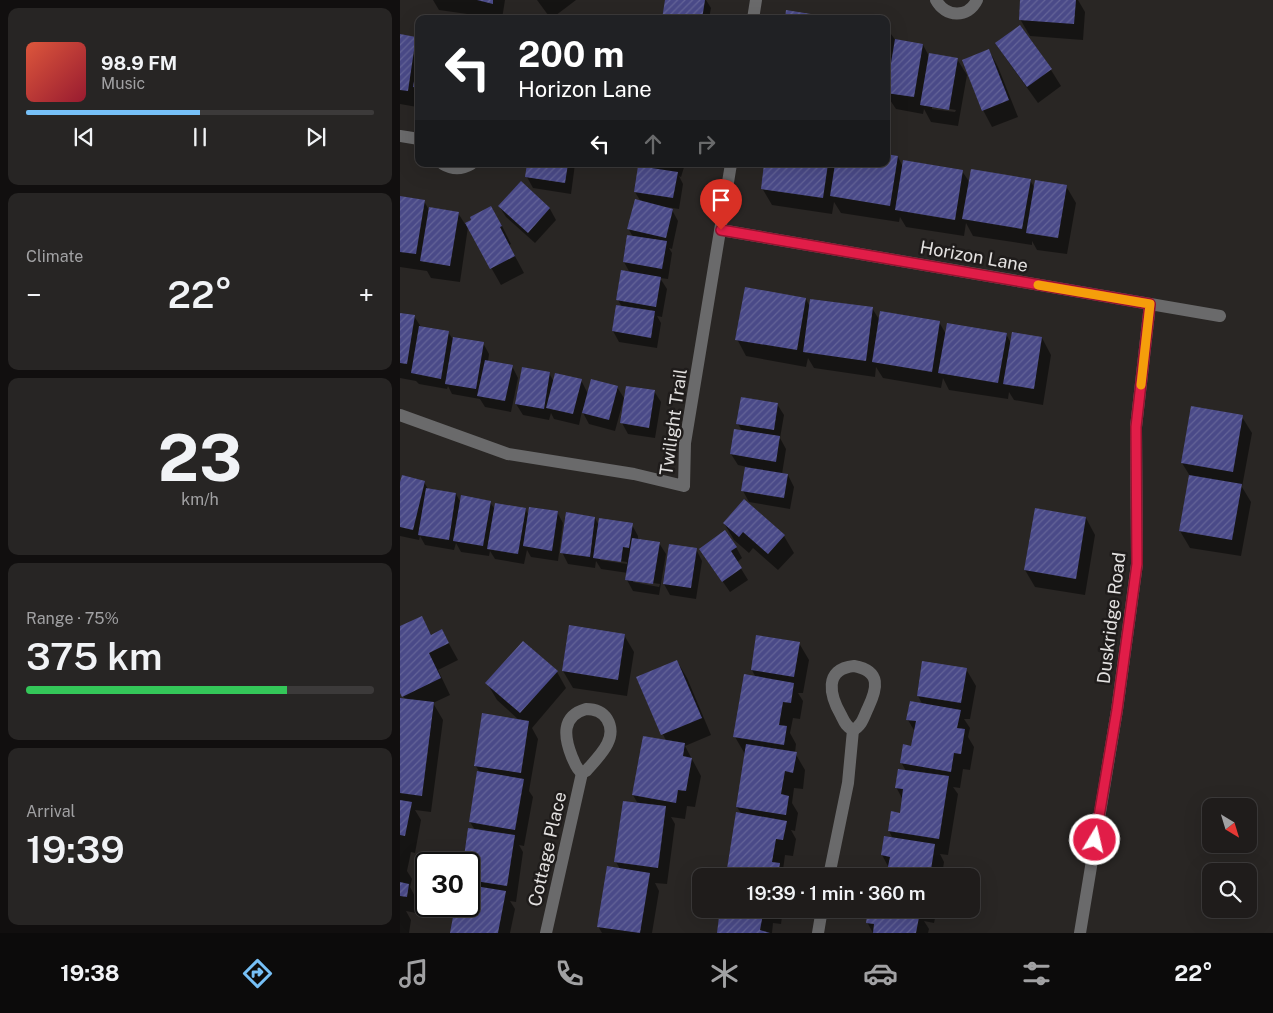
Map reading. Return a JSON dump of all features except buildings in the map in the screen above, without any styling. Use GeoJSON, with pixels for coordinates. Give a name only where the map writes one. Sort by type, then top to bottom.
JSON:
{"type":"FeatureCollection","features":[{"type":"Feature","properties":{"kind":"street"},"geometry":{"type":"LineString","coordinates":[[754,15],[756,0]]}},
{"type":"Feature","properties":{"kind":"street"},"geometry":{"type":"LineString","coordinates":[[936,0],[941,8],[955,14],[963,13],[970,9],[977,0]]}},
{"type":"Feature","properties":{"kind":"street"},"geometry":{"type":"LineString","coordinates":[[400,136],[415,138]]}},
{"type":"Feature","properties":{"kind":"street"},"geometry":{"type":"LineString","coordinates":[[449,167],[456,169],[466,167]]}},
{"type":"Feature","properties":{"kind":"street","name":"Twilight Trail"},"geometry":{"type":"LineString","coordinates":[[400,415],[508,454],[634,474],[684,486],[685,443],[731,167]]}},
{"type":"Feature","properties":{"kind":"street","name":"Horizon Lane"},"geometry":{"type":"LineString","coordinates":[[721,230],[1220,316]]}},
{"type":"Feature","properties":{"kind":"street","name":"Duskridge Road"},"geometry":{"type":"LineString","coordinates":[[1080,933],[1117,710],[1137,564],[1136,427],[1150,304]]}},
{"type":"Feature","properties":{"kind":"street"},"geometry":{"type":"LineString","coordinates":[[854,666],[862,667],[868,671],[876,684],[876,692],[861,722],[853,730],[848,728],[836,708],[831,687],[836,674],[841,670],[854,666]]}},
{"type":"Feature","properties":{"kind":"street","name":"Cottage Place"},"geometry":{"type":"LineString","coordinates":[[546,933],[582,774],[607,746],[610,738],[611,731],[606,717],[593,709],[579,711],[574,714],[569,720],[566,733],[568,748],[578,770],[582,774]]}},
{"type":"Feature","properties":{"kind":"street"},"geometry":{"type":"LineString","coordinates":[[831,868],[848,783],[853,730]]}},
{"type":"Feature","properties":{"kind":"street"},"geometry":{"type":"LineString","coordinates":[[818,933],[820,918]]}},
{"type":"Feature","properties":{"kind":"slow traffic"},"geometry":{"type":"LineString","coordinates":[[1038,285],[1150,304],[1141,385]]}},
{"type":"Feature","properties":{"kind":"route"},"geometry":{"type":"LineString","coordinates":[[721,230],[1150,304],[1136,427],[1137,564],[1117,710],[1095,840]]}}]}
